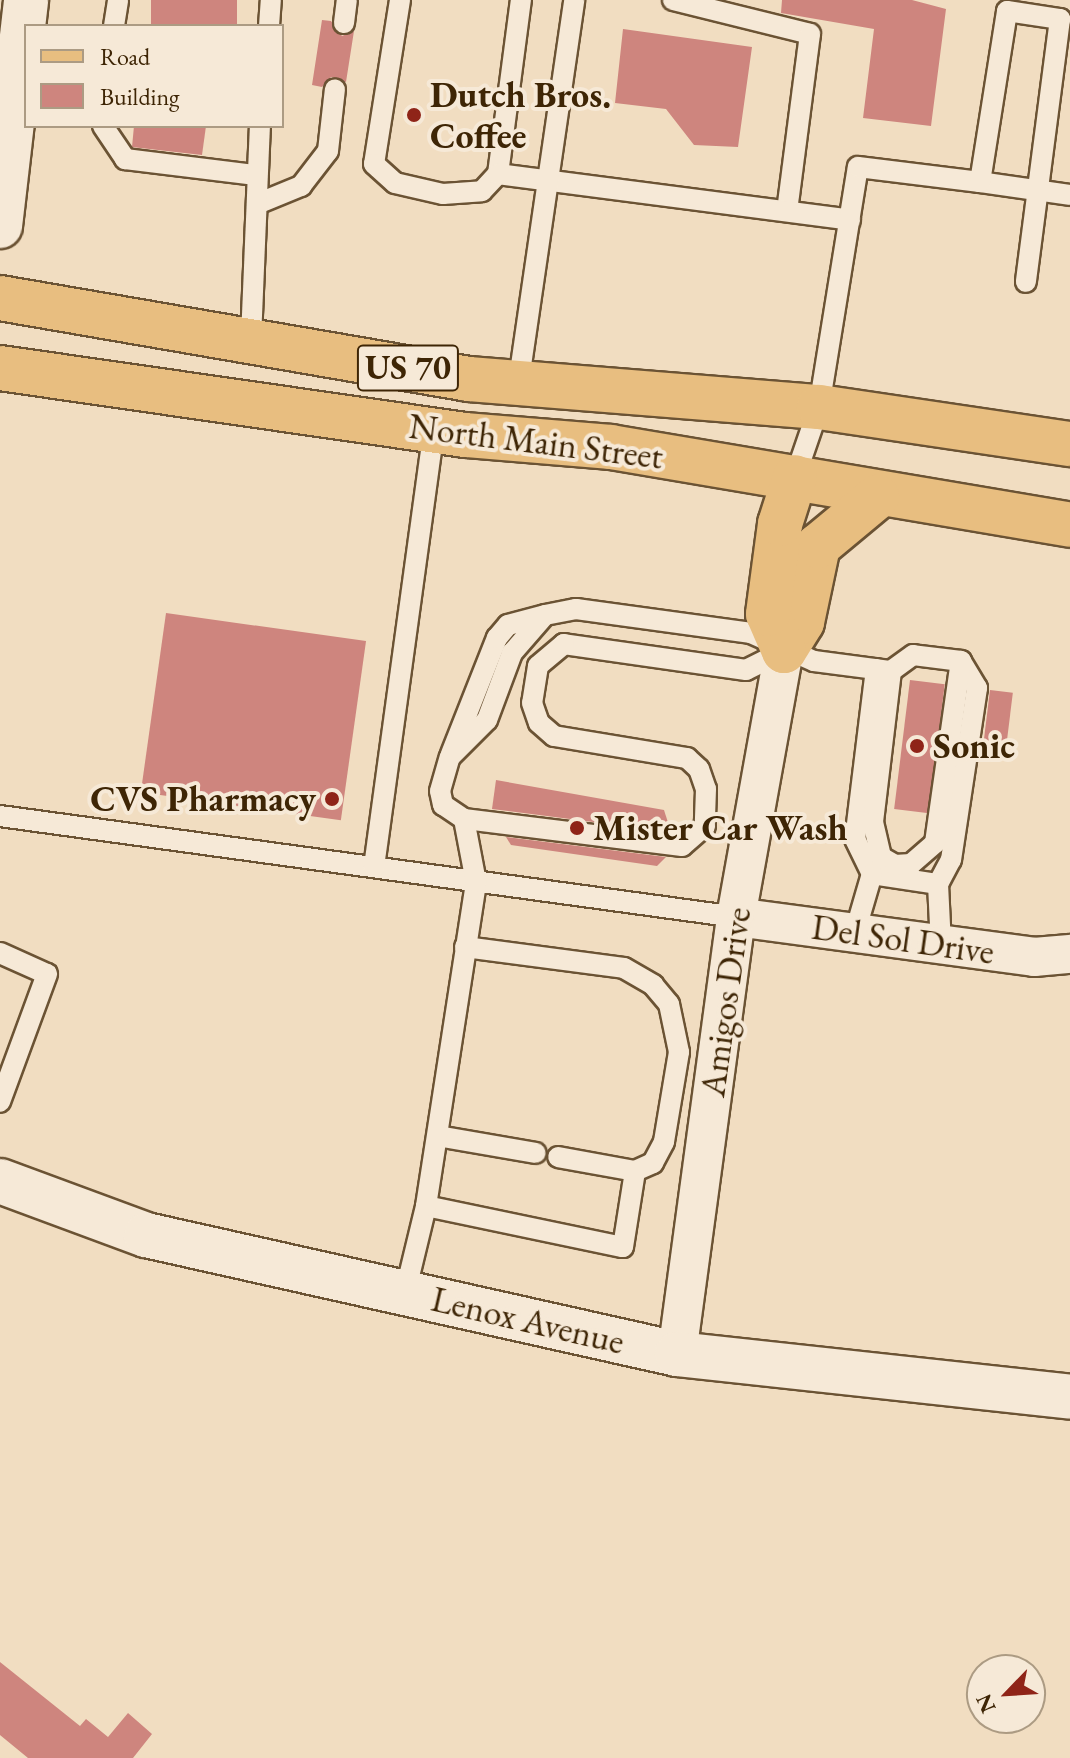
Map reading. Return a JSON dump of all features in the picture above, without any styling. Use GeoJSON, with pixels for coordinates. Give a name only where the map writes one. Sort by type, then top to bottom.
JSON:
{"type":"FeatureCollection","features":[{"type":"Feature","properties":{"kind":"main road","name":"North Main Street"},"geometry":{"type":"LineString","coordinates":[[0,298],[518,386],[819,407],[1070,444]]}},
{"type":"Feature","properties":{"kind":"main road","name":"North Main Street"},"geometry":{"type":"LineString","coordinates":[[0,368],[450,433],[611,447],[795,477],[877,497],[1070,525]]}},
{"type":"Feature","properties":{"kind":"main road"},"geometry":{"type":"LineString","coordinates":[[784,651],[768,614],[780,524],[795,477]]}},
{"type":"Feature","properties":{"kind":"main road"},"geometry":{"type":"LineString","coordinates":[[784,651],[802,622],[818,546],[877,497]]}},
{"type":"Feature","properties":{"kind":"street"},"geometry":{"type":"LineString","coordinates":[[25,24],[26,0]]}},
{"type":"Feature","properties":{"kind":"street"},"geometry":{"type":"LineString","coordinates":[[0,226],[22,101],[24,50]]}},
{"type":"Feature","properties":{"kind":"street","name":"Amigos Drive"},"geometry":{"type":"LineString","coordinates":[[677,1354],[736,917],[784,651]]}},
{"type":"Feature","properties":{"kind":"street","name":"Del Sol Drive"},"geometry":{"type":"LineString","coordinates":[[736,917],[1034,957],[1070,954]]}},
{"type":"Feature","properties":{"kind":"street","name":"Lenox Avenue"},"geometry":{"type":"LineString","coordinates":[[0,1181],[146,1235],[677,1354],[1070,1397]]}},
{"type":"Feature","properties":{"kind":"lane"},"geometry":{"type":"LineString","coordinates":[[114,24],[118,0]]}},
{"type":"Feature","properties":{"kind":"lane"},"geometry":{"type":"LineString","coordinates":[[269,24],[271,0]]}},
{"type":"Feature","properties":{"kind":"lane"},"geometry":{"type":"LineString","coordinates":[[344,23],[347,0]]}},
{"type":"Feature","properties":{"kind":"lane"},"geometry":{"type":"LineString","coordinates":[[400,0],[374,164],[395,183],[443,194],[482,191],[498,174],[521,0]]}},
{"type":"Feature","properties":{"kind":"lane"},"geometry":{"type":"LineString","coordinates":[[518,386],[574,0]]}},
{"type":"Feature","properties":{"kind":"lane"},"geometry":{"type":"LineString","coordinates":[[676,0],[810,34],[787,210]]}},
{"type":"Feature","properties":{"kind":"lane"},"geometry":{"type":"LineString","coordinates":[[980,182],[1007,11],[1060,19],[1026,282]]}},
{"type":"Feature","properties":{"kind":"lane"},"geometry":{"type":"LineString","coordinates":[[257,204],[301,186],[328,151],[335,89]]}},
{"type":"Feature","properties":{"kind":"lane"},"geometry":{"type":"LineString","coordinates":[[104,128],[125,159],[256,175]]}},
{"type":"Feature","properties":{"kind":"lane"},"geometry":{"type":"LineString","coordinates":[[251,339],[260,128]]}},
{"type":"Feature","properties":{"kind":"lane"},"geometry":{"type":"LineString","coordinates":[[795,477],[819,407],[858,167],[1070,195]]}},
{"type":"Feature","properties":{"kind":"lane"},"geometry":{"type":"LineString","coordinates":[[498,174],[546,183],[850,220]]}},
{"type":"Feature","properties":{"kind":"lane"},"geometry":{"type":"LineString","coordinates":[[374,867],[450,433]]}},
{"type":"Feature","properties":{"kind":"lane"},"geometry":{"type":"LineString","coordinates":[[784,651],[746,670],[564,644],[538,666],[532,703],[539,723],[554,736],[687,758],[699,769],[706,789],[705,826],[682,846],[464,819],[443,805],[440,791],[450,757],[487,720],[512,653],[545,615],[576,609],[751,633],[784,651],[884,670],[913,655],[961,661]]}},
{"type":"Feature","properties":{"kind":"lane"},"geometry":{"type":"LineString","coordinates":[[884,670],[873,840],[881,857],[911,864],[935,843],[961,661]]}},
{"type":"Feature","properties":{"kind":"lane"},"geometry":{"type":"LineString","coordinates":[[941,945],[938,884],[951,860],[977,688],[961,661]]}},
{"type":"Feature","properties":{"kind":"lane"},"geometry":{"type":"LineString","coordinates":[[855,932],[872,874],[855,839],[884,670]]}},
{"type":"Feature","properties":{"kind":"lane"},"geometry":{"type":"LineString","coordinates":[[0,816],[736,917]]}},
{"type":"Feature","properties":{"kind":"lane"},"geometry":{"type":"LineString","coordinates":[[405,1293],[426,1206],[476,882],[464,819]]}},
{"type":"Feature","properties":{"kind":"lane"},"geometry":{"type":"LineString","coordinates":[[872,874],[938,884]]}},
{"type":"Feature","properties":{"kind":"lane"},"geometry":{"type":"LineString","coordinates":[[465,947],[624,968],[653,985],[669,1004],[679,1052],[664,1142],[653,1163],[635,1171],[558,1157]]}},
{"type":"Feature","properties":{"kind":"lane"},"geometry":{"type":"LineString","coordinates":[[0,953],[47,974],[0,1102]]}},
{"type":"Feature","properties":{"kind":"lane"},"geometry":{"type":"LineString","coordinates":[[438,1136],[536,1153]]}},
{"type":"Feature","properties":{"kind":"lane"},"geometry":{"type":"LineString","coordinates":[[426,1206],[623,1247],[635,1171]]}},
{"type":"Feature","properties":{"kind":"building"},"geometry":{"type":"Polygon","coordinates":[[[151,0],[237,0],[237,24],[151,24],[151,0]]]}},
{"type":"Feature","properties":{"kind":"building"},"geometry":{"type":"Polygon","coordinates":[[[782,0],[912,0],[946,9],[931,126],[863,118],[874,29],[781,13],[782,0]]]}},
{"type":"Feature","properties":{"kind":"building"},"geometry":{"type":"Polygon","coordinates":[[[322,20],[331,21],[342,36],[354,31],[346,82],[331,77],[322,87],[312,85],[322,20]]]}},
{"type":"Feature","properties":{"kind":"building"},"geometry":{"type":"Polygon","coordinates":[[[623,29],[752,47],[738,147],[694,145],[666,109],[615,103],[623,29]]]}},
{"type":"Feature","properties":{"kind":"building"},"geometry":{"type":"Polygon","coordinates":[[[134,128],[206,128],[202,155],[132,147],[134,128]]]}},
{"type":"Feature","properties":{"kind":"building","name":"CVS Pharmacy"},"geometry":{"type":"Polygon","coordinates":[[[166,613],[366,641],[341,820],[141,792],[166,613]]]}},
{"type":"Feature","properties":{"kind":"building","name":"Sonic"},"geometry":{"type":"Polygon","coordinates":[[[910,680],[945,684],[929,813],[894,809],[910,680]]]}},
{"type":"Feature","properties":{"kind":"building"},"geometry":{"type":"Polygon","coordinates":[[[990,690],[1013,693],[1005,757],[982,755],[990,690]]]}},
{"type":"Feature","properties":{"kind":"building"},"geometry":{"type":"Polygon","coordinates":[[[496,780],[664,810],[671,832],[492,809],[496,780]]]}},
{"type":"Feature","properties":{"kind":"building"},"geometry":{"type":"Polygon","coordinates":[[[506,837],[666,857],[657,866],[511,845],[506,837]]]}},
{"type":"Feature","properties":{"kind":"building"},"geometry":{"type":"Polygon","coordinates":[[[0,1662],[80,1726],[86,1719],[108,1737],[128,1713],[152,1734],[133,1758],[28,1758],[0,1735],[0,1662]]]}},
{"type":"Feature","properties":{"kind":"place","name":"Dutch Bros. Coffee"},"geometry":{"type":"Point","coordinates":[414,115]}},
{"type":"Feature","properties":{"kind":"place","name":"Sonic"},"geometry":{"type":"Point","coordinates":[917,746]}},
{"type":"Feature","properties":{"kind":"place","name":"CVS Pharmacy"},"geometry":{"type":"Point","coordinates":[332,799]}},
{"type":"Feature","properties":{"kind":"place","name":"Mister Car Wash"},"geometry":{"type":"Point","coordinates":[577,828]}}]}
